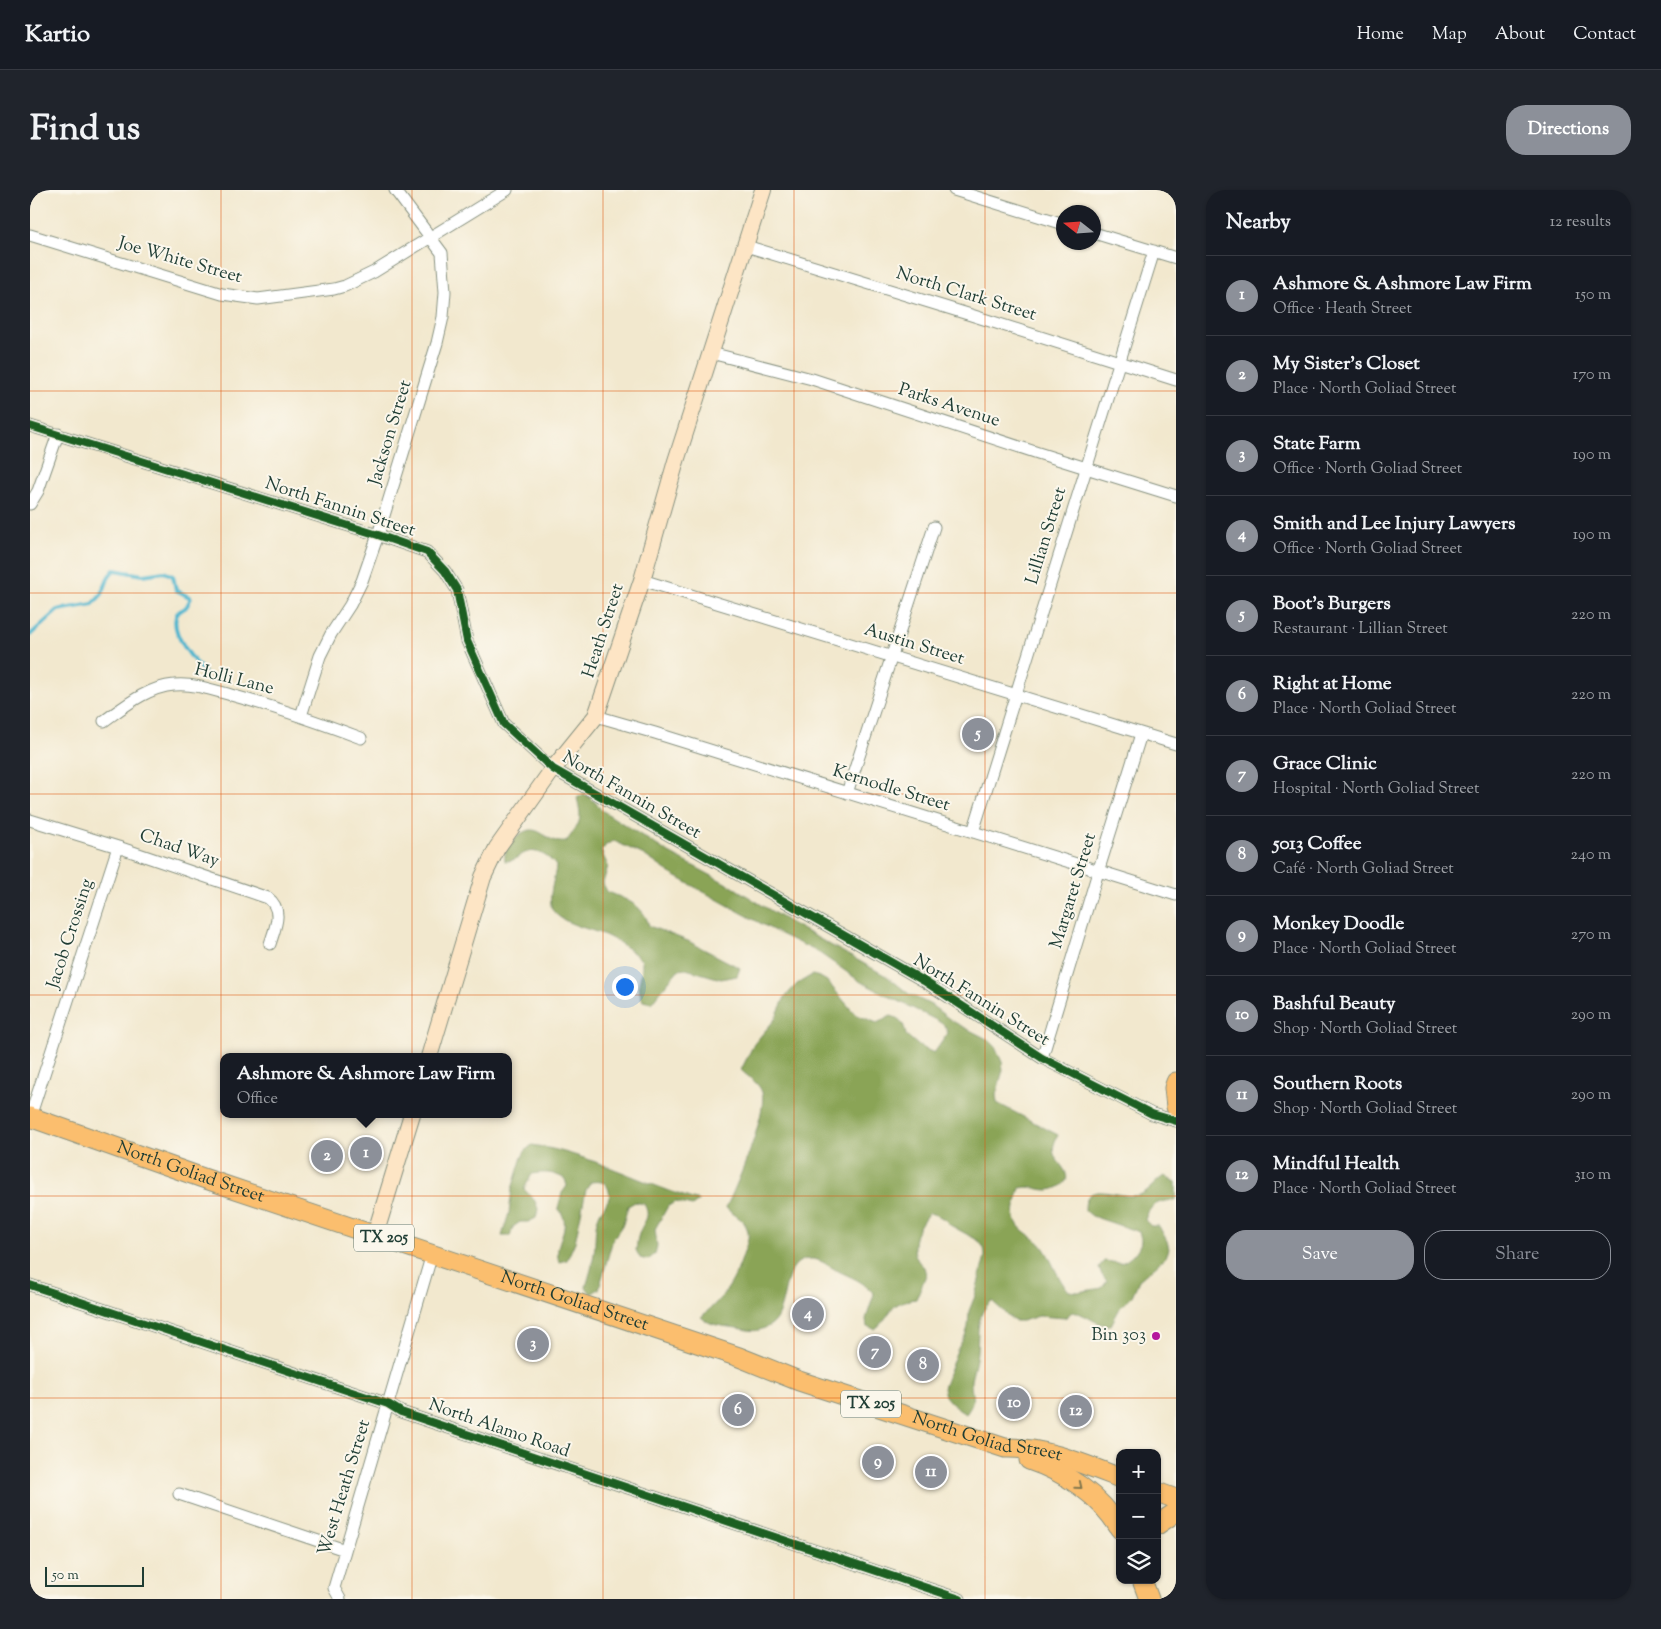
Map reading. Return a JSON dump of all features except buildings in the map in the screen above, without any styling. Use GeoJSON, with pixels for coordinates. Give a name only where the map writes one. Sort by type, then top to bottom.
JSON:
{"type":"FeatureCollection","features":[{"type":"Feature","properties":{"kind":"main road"},"geometry":{"type":"LineString","coordinates":[[1176,1082],[1174,1088],[1176,1107]]}},
{"type":"Feature","properties":{"kind":"main road","name":"North Goliad Street"},"geometry":{"type":"LineString","coordinates":[[30,1117],[203,1178],[732,1354],[799,1381],[1005,1448],[1024,1447],[1116,1477]]}},
{"type":"Feature","properties":{"kind":"main road","name":"TX 205"},"geometry":{"type":"LineString","coordinates":[[1005,1448],[1020,1457],[1057,1471],[1075,1482],[1100,1504],[1116,1524]]}},
{"type":"Feature","properties":{"kind":"main road"},"geometry":{"type":"LineString","coordinates":[[1161,1493],[1176,1499]]}},
{"type":"Feature","properties":{"kind":"main road"},"geometry":{"type":"LineString","coordinates":[[1161,1522],[1176,1512]]}},
{"type":"Feature","properties":{"kind":"main road"},"geometry":{"type":"LineString","coordinates":[[1143,1584],[1149,1599]]}},
{"type":"Feature","properties":{"kind":"street","name":"Jackson Street"},"geometry":{"type":"LineString","coordinates":[[301,716],[320,656],[362,581],[437,343],[443,317],[445,292],[442,253],[395,190]]}},
{"type":"Feature","properties":{"kind":"street","name":"Joe White Street"},"geometry":{"type":"LineString","coordinates":[[30,236],[222,294],[258,298],[345,286],[374,272],[507,190]]}},
{"type":"Feature","properties":{"kind":"street","name":"Heath Street"},"geometry":{"type":"LineString","coordinates":[[430,1053],[483,877],[497,848],[553,769],[596,716],[642,580],[676,460],[763,190]]}},
{"type":"Feature","properties":{"kind":"street"},"geometry":{"type":"LineString","coordinates":[[954,190],[1056,222]]}},
{"type":"Feature","properties":{"kind":"street"},"geometry":{"type":"LineString","coordinates":[[1101,235],[1176,258]]}},
{"type":"Feature","properties":{"kind":"street","name":"North Clark Street"},"geometry":{"type":"LineString","coordinates":[[746,246],[1176,380]]}},
{"type":"Feature","properties":{"kind":"street","name":"Lillian Street"},"geometry":{"type":"LineString","coordinates":[[973,832],[1154,252]]}},
{"type":"Feature","properties":{"kind":"street","name":"Parks Avenue"},"geometry":{"type":"LineString","coordinates":[[711,353],[812,379],[1176,496]]}},
{"type":"Feature","properties":{"kind":"street","name":"North Fannin Street"},"geometry":{"type":"LineString","coordinates":[[30,426],[427,552],[444,571],[456,590],[467,641],[504,724],[553,769],[924,981],[1042,1058],[1152,1114],[1176,1121]]}},
{"type":"Feature","properties":{"kind":"street"},"geometry":{"type":"LineString","coordinates":[[30,504],[38,491],[58,434]]}},
{"type":"Feature","properties":{"kind":"street"},"geometry":{"type":"LineString","coordinates":[[846,793],[934,527]]}},
{"type":"Feature","properties":{"kind":"street","name":"Austin Street"},"geometry":{"type":"LineString","coordinates":[[642,580],[1176,744]]}},
{"type":"Feature","properties":{"kind":"street","name":"Holli Lane"},"geometry":{"type":"LineString","coordinates":[[104,722],[131,702],[152,691],[174,685],[201,687],[301,716],[361,738]]}},
{"type":"Feature","properties":{"kind":"street","name":"Kernodle Street"},"geometry":{"type":"LineString","coordinates":[[596,716],[1176,895]]}},
{"type":"Feature","properties":{"kind":"street","name":"Margaret Street"},"geometry":{"type":"LineString","coordinates":[[1042,1058],[1141,734]]}},
{"type":"Feature","properties":{"kind":"street","name":"Chad Way"},"geometry":{"type":"LineString","coordinates":[[30,820],[118,847],[268,898],[277,909],[278,918],[270,944]]}},
{"type":"Feature","properties":{"kind":"street","name":"Jacob Crossing"},"geometry":{"type":"LineString","coordinates":[[30,1117],[118,847]]}},
{"type":"Feature","properties":{"kind":"street"},"geometry":{"type":"LineString","coordinates":[[375,1235],[411,1118]]}},
{"type":"Feature","properties":{"kind":"street","name":"West Heath Street"},"geometry":{"type":"LineString","coordinates":[[340,1599],[334,1588],[432,1254]]}},
{"type":"Feature","properties":{"kind":"street","name":"North Alamo Road"},"geometry":{"type":"LineString","coordinates":[[30,1285],[388,1404],[401,1412],[960,1599]]}},
{"type":"Feature","properties":{"kind":"street"},"geometry":{"type":"LineString","coordinates":[[180,1494],[345,1550]]}},
{"type":"Feature","properties":{"kind":"green space"},"geometry":{"type":"Polygon","coordinates":[[[584,794],[591,798],[603,811],[669,853],[733,887],[789,922],[888,977],[909,994],[931,1005],[952,1021],[989,1040],[995,1046],[1002,1062],[1003,1070],[996,1095],[997,1103],[1058,1135],[1053,1151],[1067,1179],[1059,1187],[1049,1190],[1031,1187],[1020,1188],[1015,1206],[1015,1219],[1019,1227],[1043,1247],[1061,1281],[1069,1291],[1078,1292],[1102,1288],[1107,1281],[1099,1267],[1104,1261],[1123,1262],[1134,1255],[1140,1244],[1139,1232],[1092,1216],[1085,1210],[1086,1200],[1090,1194],[1104,1192],[1131,1196],[1139,1195],[1164,1176],[1176,1182],[1176,1200],[1156,1204],[1147,1214],[1145,1220],[1151,1226],[1159,1226],[1169,1249],[1166,1257],[1139,1280],[1132,1296],[1120,1308],[1111,1325],[1101,1324],[1072,1312],[1065,1318],[1039,1316],[1022,1321],[1014,1321],[992,1301],[982,1313],[978,1327],[976,1359],[971,1381],[973,1398],[966,1414],[951,1403],[945,1396],[943,1388],[968,1327],[969,1311],[975,1296],[985,1256],[984,1248],[979,1241],[950,1225],[937,1215],[929,1213],[920,1226],[914,1240],[915,1255],[924,1267],[926,1275],[916,1299],[895,1306],[875,1329],[867,1327],[866,1319],[874,1294],[856,1280],[815,1259],[802,1261],[795,1266],[786,1284],[778,1316],[768,1326],[757,1331],[748,1330],[713,1324],[701,1317],[729,1287],[747,1243],[746,1226],[726,1208],[750,1150],[763,1102],[761,1089],[741,1070],[754,1044],[775,1019],[785,997],[797,984],[812,975],[827,981],[855,1014],[877,1023],[891,1016],[898,1019],[903,1025],[906,1035],[919,1046],[934,1053],[948,1033],[945,1026],[938,1021],[861,982],[818,952],[780,934],[673,875],[644,855],[614,841],[607,844],[601,851],[608,866],[603,883],[606,891],[638,907],[643,912],[649,926],[688,941],[740,968],[737,976],[721,979],[686,969],[678,970],[651,1003],[643,1001],[639,985],[642,961],[638,957],[612,938],[574,925],[553,911],[551,896],[556,866],[551,860],[540,853],[532,851],[524,853],[513,860],[505,861],[506,852],[513,840],[529,830],[535,830],[558,842],[566,842],[579,822],[580,812],[577,798],[584,794]]]}},
{"type":"Feature","properties":{"kind":"green space"},"geometry":{"type":"Polygon","coordinates":[[[532,1145],[554,1149],[596,1162],[699,1201],[692,1206],[676,1202],[668,1206],[655,1229],[657,1246],[655,1254],[648,1260],[640,1258],[636,1250],[638,1236],[647,1216],[646,1209],[644,1204],[635,1202],[628,1206],[623,1224],[613,1239],[599,1289],[591,1294],[586,1287],[591,1270],[596,1224],[610,1194],[605,1183],[591,1182],[586,1190],[575,1242],[567,1260],[559,1262],[558,1247],[564,1222],[563,1215],[558,1208],[562,1193],[567,1186],[565,1179],[557,1175],[545,1173],[532,1174],[524,1189],[535,1201],[538,1209],[536,1218],[528,1222],[520,1222],[513,1227],[510,1236],[502,1236],[509,1213],[512,1189],[522,1157],[532,1145]]]}},
{"type":"Feature","properties":{"kind":"waterway"},"geometry":{"type":"LineString","coordinates":[[30,635],[58,610],[93,604],[102,594],[109,576],[114,570],[143,575],[164,572],[173,576],[176,590],[191,598],[186,607],[177,613],[175,623],[184,646],[204,672]]}},
{"type":"Feature","properties":{"kind":"cycle path"},"geometry":{"type":"LineString","coordinates":[[30,426],[427,552],[445,571],[457,590],[467,641],[504,724],[553,769],[924,981],[1042,1058],[1152,1114],[1176,1121]]}},
{"type":"Feature","properties":{"kind":"cycle path"},"geometry":{"type":"LineString","coordinates":[[30,1285],[388,1404],[401,1412],[960,1599]]}},
{"type":"Feature","properties":{"kind":"place","name":"Boot's Burgers"},"geometry":{"type":"Point","coordinates":[978,734]}},
{"type":"Feature","properties":{"kind":"place","name":"Ashmore & Ashmore Law Firm"},"geometry":{"type":"Point","coordinates":[366,1153]}},
{"type":"Feature","properties":{"kind":"place","name":"My Sister's Closet"},"geometry":{"type":"Point","coordinates":[327,1156]}},
{"type":"Feature","properties":{"kind":"place","name":"Smith and Lee Injury Lawyers"},"geometry":{"type":"Point","coordinates":[808,1314]}},
{"type":"Feature","properties":{"kind":"place","name":"Bin 303"},"geometry":{"type":"Point","coordinates":[1156,1336]}},
{"type":"Feature","properties":{"kind":"place","name":"State Farm"},"geometry":{"type":"Point","coordinates":[533,1344]}},
{"type":"Feature","properties":{"kind":"place","name":"Grace Clinic"},"geometry":{"type":"Point","coordinates":[875,1352]}},
{"type":"Feature","properties":{"kind":"place","name":"5013 Coffee"},"geometry":{"type":"Point","coordinates":[923,1365]}},
{"type":"Feature","properties":{"kind":"place","name":"Bashful Beauty"},"geometry":{"type":"Point","coordinates":[1014,1403]}},
{"type":"Feature","properties":{"kind":"place","name":"Right at Home"},"geometry":{"type":"Point","coordinates":[738,1410]}},
{"type":"Feature","properties":{"kind":"place","name":"Mindful Health"},"geometry":{"type":"Point","coordinates":[1076,1411]}},
{"type":"Feature","properties":{"kind":"place","name":"Monkey Doodle"},"geometry":{"type":"Point","coordinates":[878,1462]}},
{"type":"Feature","properties":{"kind":"place","name":"Southern Roots"},"geometry":{"type":"Point","coordinates":[931,1472]}}]}
